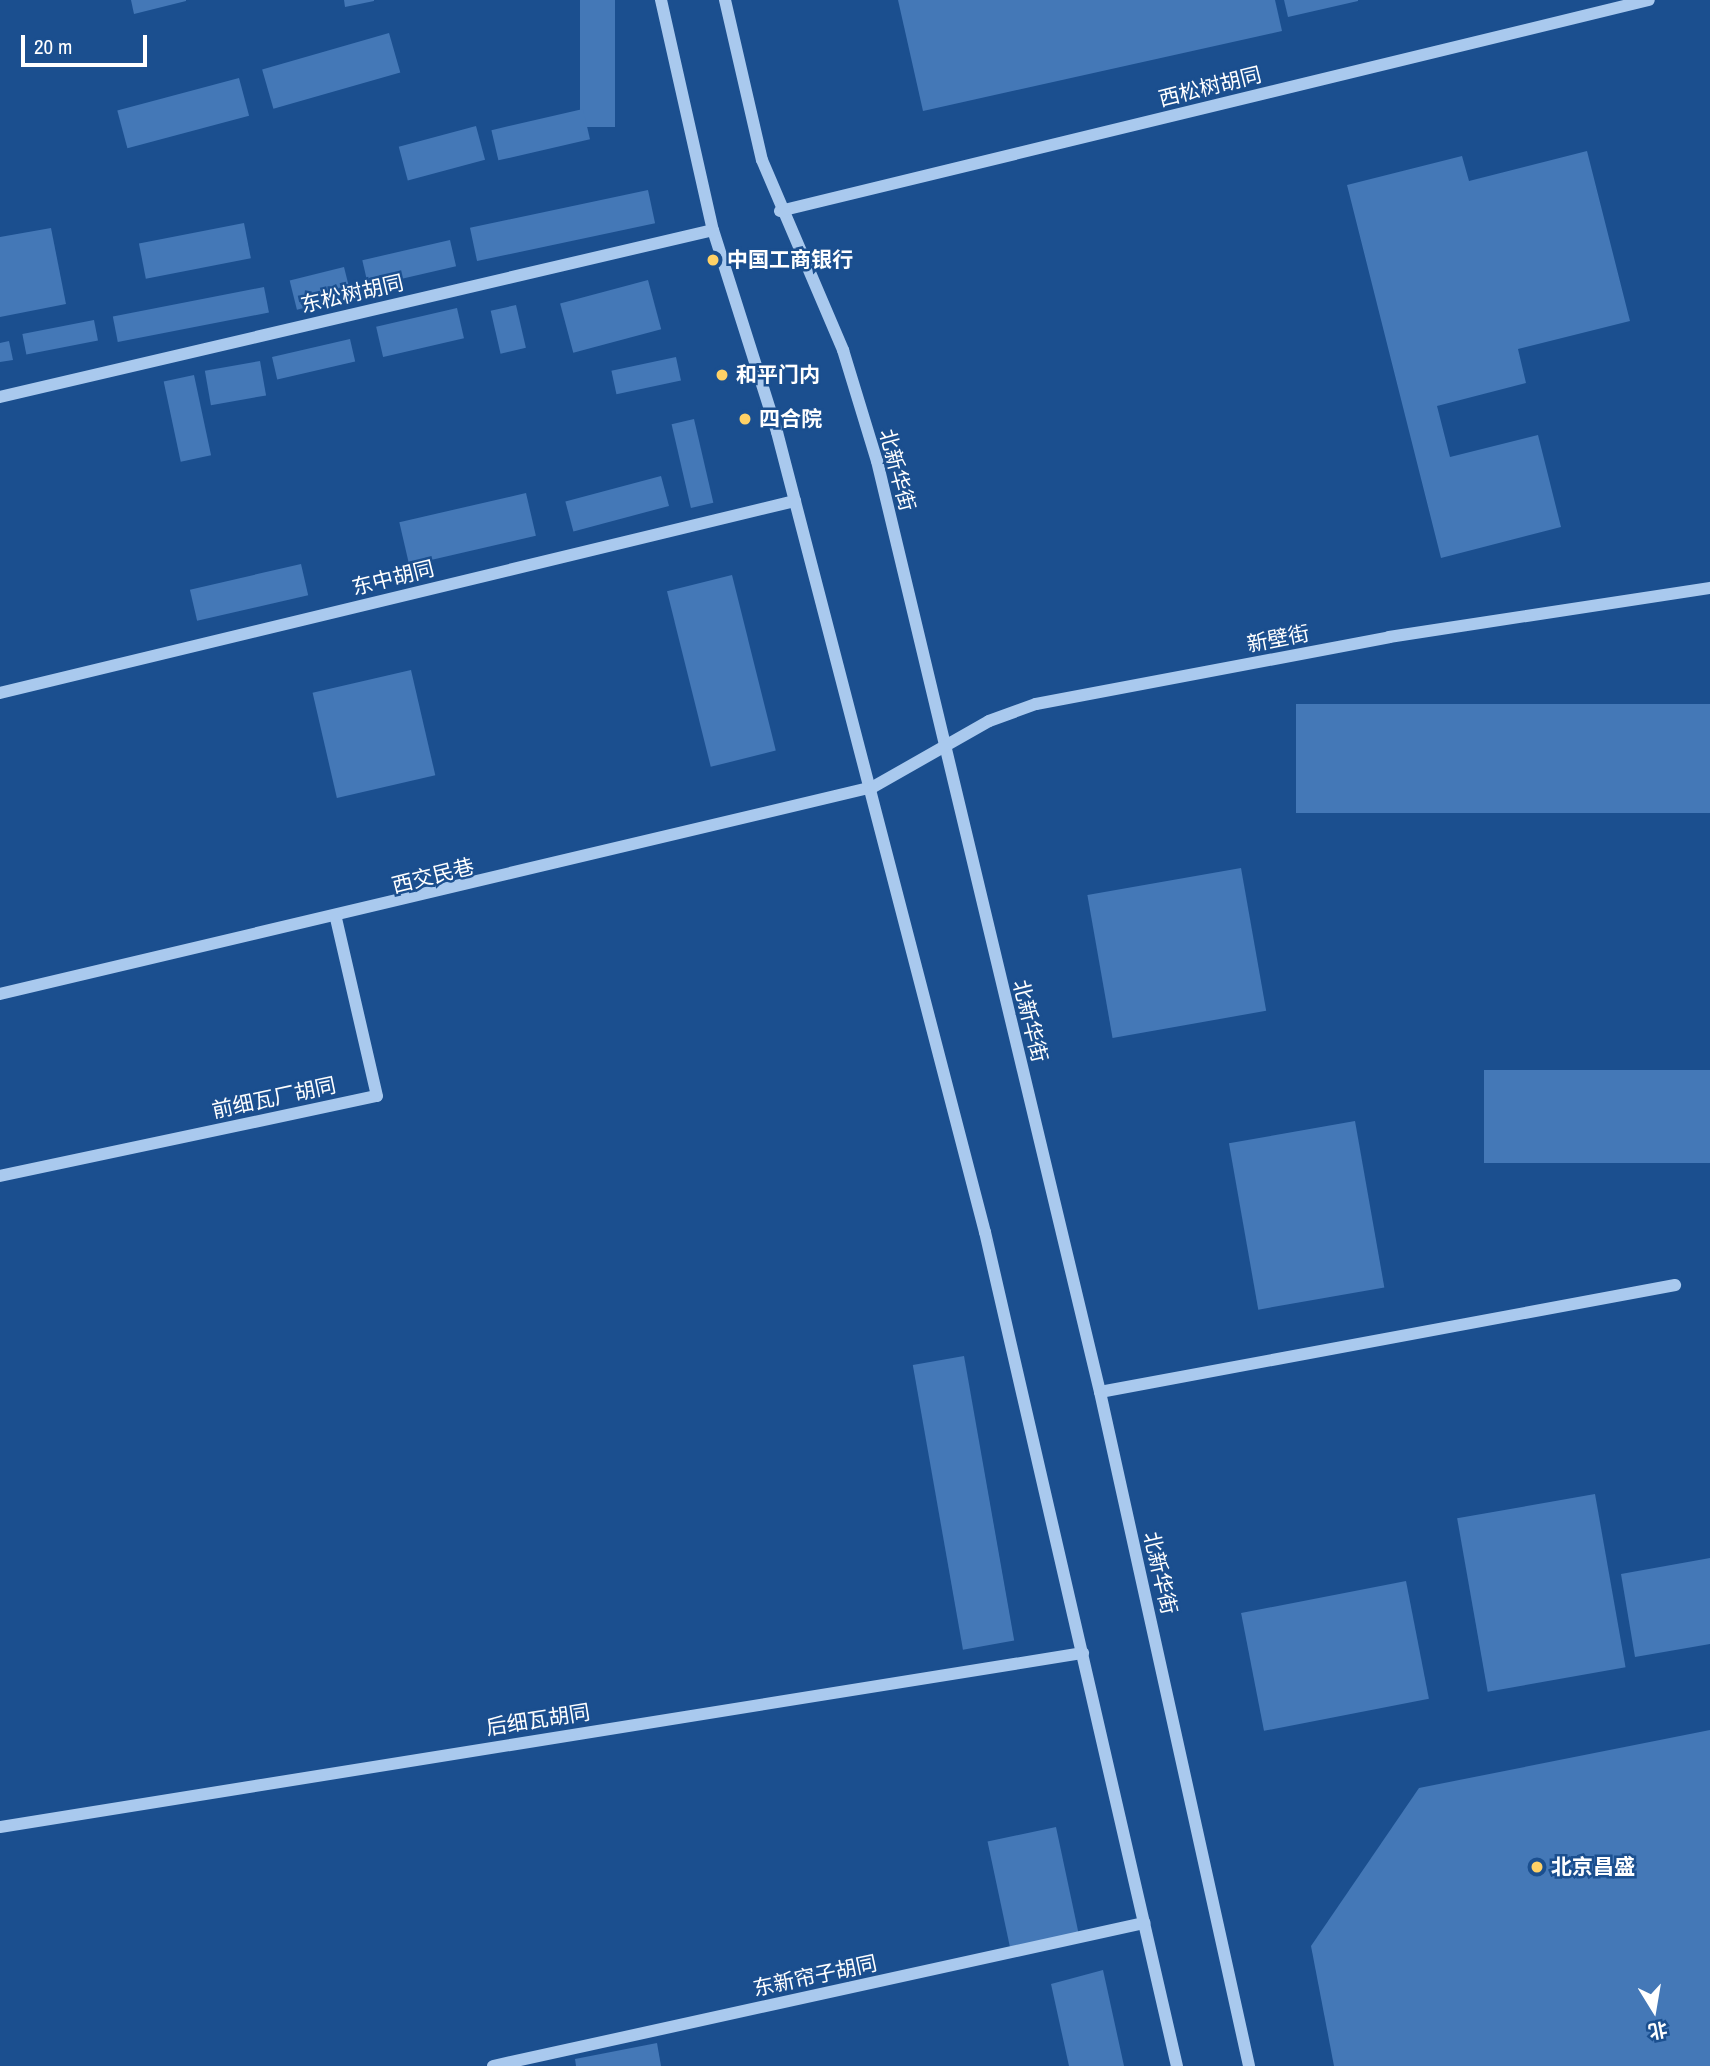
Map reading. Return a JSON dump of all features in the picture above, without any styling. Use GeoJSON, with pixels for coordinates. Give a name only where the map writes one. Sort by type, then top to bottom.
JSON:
{"type":"FeatureCollection","features":[{"type":"Feature","properties":{"kind":"street"},"geometry":{"type":"LineString","coordinates":[[660,0],[713,230],[795,501],[873,788],[1083,1653],[1177,2066]]}},
{"type":"Feature","properties":{"kind":"street","name":"北新华街"},"geometry":{"type":"LineString","coordinates":[[725,0],[780,211],[842,350],[873,449],[1100,1392],[1249,2066]]}},
{"type":"Feature","properties":{"kind":"street","name":"西松树胡同"},"geometry":{"type":"LineString","coordinates":[[780,211],[1649,0]]}},
{"type":"Feature","properties":{"kind":"street","name":"东松树胡同"},"geometry":{"type":"LineString","coordinates":[[0,397],[713,230]]}},
{"type":"Feature","properties":{"kind":"street","name":"东中胡同"},"geometry":{"type":"LineString","coordinates":[[0,693],[795,501]]}},
{"type":"Feature","properties":{"kind":"street","name":"新壁街"},"geometry":{"type":"LineString","coordinates":[[873,788],[944,750],[989,721],[1036,704],[1389,637],[1710,588]]}},
{"type":"Feature","properties":{"kind":"street","name":"西交民巷"},"geometry":{"type":"LineString","coordinates":[[0,994],[336,919],[873,788]]}},
{"type":"Feature","properties":{"kind":"street","name":"前细瓦厂胡同"},"geometry":{"type":"LineString","coordinates":[[0,1176],[377,1096],[336,919]]}},
{"type":"Feature","properties":{"kind":"street"},"geometry":{"type":"LineString","coordinates":[[1100,1392],[1675,1285]]}},
{"type":"Feature","properties":{"kind":"street","name":"后细瓦胡同"},"geometry":{"type":"LineString","coordinates":[[0,1827],[1083,1653]]}},
{"type":"Feature","properties":{"kind":"street","name":"东新帘子胡同"},"geometry":{"type":"LineString","coordinates":[[493,2066],[1144,1923]]}},
{"type":"Feature","properties":{"kind":"building"},"geometry":{"type":"Polygon","coordinates":[[[131,0],[186,0],[186,1],[134,14],[131,0]]]}},
{"type":"Feature","properties":{"kind":"building"},"geometry":{"type":"Polygon","coordinates":[[[344,0],[374,0],[374,1],[345,7],[344,0]]]}},
{"type":"Feature","properties":{"kind":"building"},"geometry":{"type":"Polygon","coordinates":[[[580,0],[615,0],[615,127],[580,127],[580,0]]]}},
{"type":"Feature","properties":{"kind":"building"},"geometry":{"type":"Polygon","coordinates":[[[898,0],[1275,0],[1282,31],[923,111],[898,0]]]}},
{"type":"Feature","properties":{"kind":"building"},"geometry":{"type":"Polygon","coordinates":[[[1284,0],[1358,0],[1358,1],[1288,17],[1284,0]]]}},
{"type":"Feature","properties":{"kind":"building"},"geometry":{"type":"Polygon","coordinates":[[[389,33],[400,72],[273,109],[262,69],[389,33]]]}},
{"type":"Feature","properties":{"kind":"building"},"geometry":{"type":"Polygon","coordinates":[[[239,78],[249,116],[127,148],[117,111],[239,78]]]}},
{"type":"Feature","properties":{"kind":"building"},"geometry":{"type":"Polygon","coordinates":[[[583,109],[590,139],[498,160],[491,130],[583,109]]]}},
{"type":"Feature","properties":{"kind":"building"},"geometry":{"type":"Polygon","coordinates":[[[476,126],[485,160],[408,181],[399,147],[476,126]]]}},
{"type":"Feature","properties":{"kind":"building"},"geometry":{"type":"Polygon","coordinates":[[[1587,151],[1630,321],[1518,349],[1526,383],[1437,406],[1450,457],[1538,435],[1561,527],[1441,558],[1347,185],[1462,156],[1469,181],[1587,151]]]}},
{"type":"Feature","properties":{"kind":"building"},"geometry":{"type":"Polygon","coordinates":[[[648,190],[655,223],[477,261],[470,228],[648,190]]]}},
{"type":"Feature","properties":{"kind":"building"},"geometry":{"type":"Polygon","coordinates":[[[244,223],[251,258],[146,279],[139,243],[244,223]]]}},
{"type":"Feature","properties":{"kind":"building"},"geometry":{"type":"Polygon","coordinates":[[[51,228],[66,304],[0,317],[0,237],[51,228]]]}},
{"type":"Feature","properties":{"kind":"building"},"geometry":{"type":"Polygon","coordinates":[[[450,240],[456,266],[368,287],[362,260],[450,240]]]}},
{"type":"Feature","properties":{"kind":"building"},"geometry":{"type":"Polygon","coordinates":[[[344,267],[351,296],[297,310],[290,281],[344,267]]]}},
{"type":"Feature","properties":{"kind":"building"},"geometry":{"type":"Polygon","coordinates":[[[648,280],[661,329],[573,353],[560,304],[648,280]]]}},
{"type":"Feature","properties":{"kind":"building"},"geometry":{"type":"Polygon","coordinates":[[[264,287],[269,313],[118,342],[113,316],[264,287]]]}},
{"type":"Feature","properties":{"kind":"building"},"geometry":{"type":"Polygon","coordinates":[[[516,305],[526,348],[501,354],[491,311],[516,305]]]}},
{"type":"Feature","properties":{"kind":"building"},"geometry":{"type":"Polygon","coordinates":[[[457,308],[464,338],[383,357],[376,327],[457,308]]]}},
{"type":"Feature","properties":{"kind":"building"},"geometry":{"type":"Polygon","coordinates":[[[94,320],[98,341],[26,355],[22,334],[94,320]]]}},
{"type":"Feature","properties":{"kind":"building"},"geometry":{"type":"Polygon","coordinates":[[[350,339],[355,361],[277,379],[272,357],[350,339]]]}},
{"type":"Feature","properties":{"kind":"building"},"geometry":{"type":"Polygon","coordinates":[[[9,341],[13,360],[0,362],[0,343],[9,341]]]}},
{"type":"Feature","properties":{"kind":"building"},"geometry":{"type":"Polygon","coordinates":[[[676,357],[681,380],[616,394],[611,371],[676,357]]]}},
{"type":"Feature","properties":{"kind":"building"},"geometry":{"type":"Polygon","coordinates":[[[260,361],[266,395],[211,405],[205,371],[260,361]]]}},
{"type":"Feature","properties":{"kind":"building"},"geometry":{"type":"Polygon","coordinates":[[[194,375],[211,455],[181,462],[164,381],[194,375]]]}},
{"type":"Feature","properties":{"kind":"building"},"geometry":{"type":"Polygon","coordinates":[[[694,419],[713,503],[691,508],[672,424],[694,419]]]}},
{"type":"Feature","properties":{"kind":"building"},"geometry":{"type":"Polygon","coordinates":[[[661,476],[669,506],[573,532],[565,502],[661,476]]]}},
{"type":"Feature","properties":{"kind":"building"},"geometry":{"type":"Polygon","coordinates":[[[526,493],[536,536],[409,565],[399,522],[526,493]]]}},
{"type":"Feature","properties":{"kind":"building"},"geometry":{"type":"Polygon","coordinates":[[[301,564],[308,595],[197,621],[190,590],[301,564]]]}},
{"type":"Feature","properties":{"kind":"building"},"geometry":{"type":"Polygon","coordinates":[[[732,575],[776,751],[711,767],[667,591],[732,575]]]}},
{"type":"Feature","properties":{"kind":"building"},"geometry":{"type":"Polygon","coordinates":[[[411,670],[435,775],[337,798],[313,693],[411,670]]]}},
{"type":"Feature","properties":{"kind":"building"},"geometry":{"type":"Polygon","coordinates":[[[1296,704],[1710,704],[1710,813],[1296,813],[1296,704]]]}},
{"type":"Feature","properties":{"kind":"building"},"geometry":{"type":"Polygon","coordinates":[[[1241,868],[1266,1011],[1113,1038],[1087,895],[1241,868]]]}},
{"type":"Feature","properties":{"kind":"building"},"geometry":{"type":"Polygon","coordinates":[[[1484,1070],[1710,1070],[1710,1163],[1484,1163],[1484,1070]]]}},
{"type":"Feature","properties":{"kind":"building"},"geometry":{"type":"Polygon","coordinates":[[[1355,1121],[1384,1287],[1258,1310],[1229,1143],[1355,1121]]]}},
{"type":"Feature","properties":{"kind":"building"},"geometry":{"type":"Polygon","coordinates":[[[964,1356],[1014,1641],[963,1650],[913,1365],[964,1356]]]}},
{"type":"Feature","properties":{"kind":"building"},"geometry":{"type":"Polygon","coordinates":[[[1595,1494],[1626,1667],[1488,1692],[1457,1518],[1595,1494]]]}},
{"type":"Feature","properties":{"kind":"building"},"geometry":{"type":"Polygon","coordinates":[[[1710,1558],[1710,1644],[1635,1657],[1621,1574],[1710,1558]]]}},
{"type":"Feature","properties":{"kind":"building"},"geometry":{"type":"Polygon","coordinates":[[[1406,1581],[1429,1699],[1264,1731],[1241,1613],[1406,1581]]]}},
{"type":"Feature","properties":{"kind":"building","name":"北京昌盛"},"geometry":{"type":"Polygon","coordinates":[[[1710,1730],[1710,2066],[1334,2066],[1311,1946],[1419,1788],[1710,1730]]]}},
{"type":"Feature","properties":{"kind":"building"},"geometry":{"type":"Polygon","coordinates":[[[1056,1827],[1078,1933],[1010,1947],[988,1842],[1056,1827]]]}},
{"type":"Feature","properties":{"kind":"building"},"geometry":{"type":"Polygon","coordinates":[[[1103,1970],[1124,2066],[1069,2066],[1051,1984],[1103,1970]]]}},
{"type":"Feature","properties":{"kind":"building"},"geometry":{"type":"Polygon","coordinates":[[[657,2043],[661,2066],[576,2066],[575,2059],[657,2043]]]}},
{"type":"Feature","properties":{"kind":"place","name":"中国工商银行"},"geometry":{"type":"Point","coordinates":[713,260]}},
{"type":"Feature","properties":{"kind":"place","name":"和平门内"},"geometry":{"type":"Point","coordinates":[722,375]}},
{"type":"Feature","properties":{"kind":"place","name":"四合院"},"geometry":{"type":"Point","coordinates":[745,419]}},
{"type":"Feature","properties":{"kind":"place","name":"北京昌盛"},"geometry":{"type":"Point","coordinates":[1537,1867]}}]}
